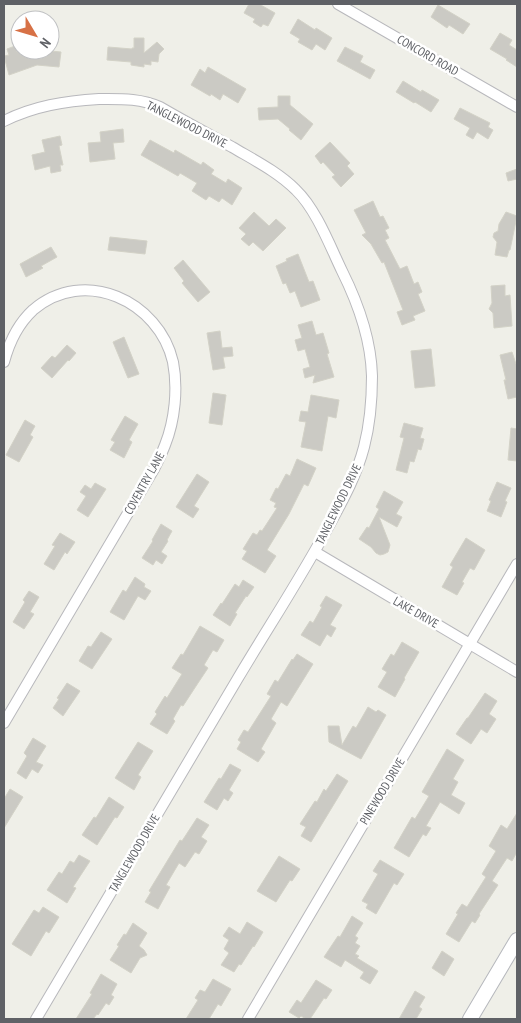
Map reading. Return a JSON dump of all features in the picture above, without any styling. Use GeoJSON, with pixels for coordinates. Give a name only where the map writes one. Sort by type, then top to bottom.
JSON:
{"type":"FeatureCollection","features":[{"type":"Feature","properties":{"kind":"main road"},"geometry":{"type":"LineString","coordinates":[[470,1019],[517,940]]}},
{"type":"Feature","properties":{"kind":"street","name":"CONCORD ROAD"},"geometry":{"type":"LineString","coordinates":[[338,4],[517,107]]}},
{"type":"Feature","properties":{"kind":"street","name":"TANGLEWOOD DRIVE"},"geometry":{"type":"LineString","coordinates":[[4,121],[38,107],[63,102],[119,98],[144,101],[160,107],[278,175],[295,188],[308,205],[336,259],[357,308],[364,330],[372,377],[368,426],[359,462],[348,490],[315,552],[248,661],[36,1019]]}},
{"type":"Feature","properties":{"kind":"street","name":"COVENTRY LANE"},"geometry":{"type":"LineString","coordinates":[[4,362],[16,331],[27,316],[37,307],[60,295],[83,290],[95,291],[125,300],[143,312],[156,326],[168,346],[174,371],[175,392],[174,412],[170,429],[154,469],[4,723]]}},
{"type":"Feature","properties":{"kind":"street","name":"LAKE DRIVE"},"geometry":{"type":"LineString","coordinates":[[315,552],[517,672]]}},
{"type":"Feature","properties":{"kind":"street","name":"PINEWOOD DRIVE"},"geometry":{"type":"LineString","coordinates":[[248,1019],[517,564]]}},
{"type":"Feature","properties":{"kind":"building"},"geometry":{"type":"Polygon","coordinates":[[[249,4],[259,4],[275,13],[268,26],[263,24],[261,27],[253,22],[255,19],[244,13],[249,4]]]}},
{"type":"Feature","properties":{"kind":"building"},"geometry":{"type":"Polygon","coordinates":[[[438,5],[470,24],[463,34],[449,25],[447,28],[431,17],[438,5]]]}},
{"type":"Feature","properties":{"kind":"building"},"geometry":{"type":"Polygon","coordinates":[[[298,19],[332,38],[325,50],[316,44],[312,50],[298,42],[300,39],[290,33],[298,19]]]}},
{"type":"Feature","properties":{"kind":"building"},"geometry":{"type":"Polygon","coordinates":[[[500,33],[512,40],[509,45],[517,50],[517,67],[490,49],[500,33]]]}},
{"type":"Feature","properties":{"kind":"building"},"geometry":{"type":"Polygon","coordinates":[[[134,38],[144,38],[144,53],[157,42],[164,49],[159,54],[158,62],[151,61],[151,65],[144,64],[144,67],[131,65],[131,62],[107,60],[108,47],[132,49],[134,48],[134,38]]]}},
{"type":"Feature","properties":{"kind":"building"},"geometry":{"type":"Polygon","coordinates":[[[345,47],[363,56],[360,62],[375,70],[370,79],[337,61],[345,47]]]}},
{"type":"Feature","properties":{"kind":"building"},"geometry":{"type":"Polygon","coordinates":[[[10,48],[10,60],[60,60],[59,67],[37,65],[9,75],[4,56],[9,55],[7,49],[10,48]]]}},
{"type":"Feature","properties":{"kind":"building"},"geometry":{"type":"Polygon","coordinates":[[[208,67],[246,89],[238,103],[223,94],[220,100],[191,85],[200,69],[205,73],[208,67]]]}},
{"type":"Feature","properties":{"kind":"building"},"geometry":{"type":"Polygon","coordinates":[[[403,81],[439,100],[431,112],[396,92],[403,81]]]}},
{"type":"Feature","properties":{"kind":"building"},"geometry":{"type":"Polygon","coordinates":[[[278,96],[290,96],[290,105],[313,124],[301,140],[278,119],[259,120],[258,108],[278,107],[278,96]]]}},
{"type":"Feature","properties":{"kind":"building"},"geometry":{"type":"Polygon","coordinates":[[[460,108],[490,123],[488,127],[493,130],[488,139],[477,132],[473,139],[466,135],[470,128],[454,119],[460,108]]]}},
{"type":"Feature","properties":{"kind":"building"},"geometry":{"type":"Polygon","coordinates":[[[123,129],[124,142],[113,143],[115,159],[90,162],[88,143],[101,142],[100,132],[123,129]]]}},
{"type":"Feature","properties":{"kind":"building"},"geometry":{"type":"Polygon","coordinates":[[[60,136],[62,145],[59,146],[63,165],[60,165],[61,171],[51,173],[50,166],[35,170],[32,155],[45,152],[42,140],[60,136]]]}},
{"type":"Feature","properties":{"kind":"building"},"geometry":{"type":"Polygon","coordinates":[[[150,140],[174,153],[175,150],[201,165],[203,162],[214,170],[211,174],[226,183],[228,179],[242,188],[232,205],[222,198],[219,202],[209,196],[206,200],[192,191],[197,183],[180,173],[178,176],[141,155],[150,140]]]}},
{"type":"Feature","properties":{"kind":"building"},"geometry":{"type":"Polygon","coordinates":[[[330,142],[350,163],[347,166],[354,174],[341,187],[332,177],[335,175],[323,162],[321,164],[315,156],[330,142]]]}},
{"type":"Feature","properties":{"kind":"building"},"geometry":{"type":"Polygon","coordinates":[[[517,169],[517,179],[508,181],[506,173],[517,169]]]}},
{"type":"Feature","properties":{"kind":"building"},"geometry":{"type":"Polygon","coordinates":[[[373,201],[380,217],[383,216],[389,228],[385,230],[389,238],[385,240],[400,269],[407,266],[414,284],[418,282],[422,292],[418,294],[425,311],[413,316],[415,320],[402,325],[397,312],[403,310],[384,262],[382,263],[371,244],[362,235],[366,233],[354,210],[373,201]]]}},
{"type":"Feature","properties":{"kind":"building"},"geometry":{"type":"Polygon","coordinates":[[[254,212],[269,226],[276,219],[286,228],[263,251],[253,242],[249,246],[241,239],[246,234],[239,228],[254,212]]]}},
{"type":"Feature","properties":{"kind":"building"},"geometry":{"type":"Polygon","coordinates":[[[506,212],[517,216],[507,257],[495,255],[497,242],[493,237],[494,233],[498,231],[499,224],[506,212]]]}},
{"type":"Feature","properties":{"kind":"building"},"geometry":{"type":"Polygon","coordinates":[[[110,237],[147,241],[145,254],[108,250],[110,237]]]}},
{"type":"Feature","properties":{"kind":"building"},"geometry":{"type":"Polygon","coordinates":[[[51,247],[57,257],[41,266],[43,268],[26,277],[20,264],[51,247]]]}},
{"type":"Feature","properties":{"kind":"building"},"geometry":{"type":"Polygon","coordinates":[[[298,254],[309,282],[313,281],[320,300],[301,307],[295,291],[290,293],[286,283],[283,284],[276,266],[298,254]]]}},
{"type":"Feature","properties":{"kind":"building"},"geometry":{"type":"Polygon","coordinates":[[[183,260],[210,292],[198,302],[182,283],[184,281],[174,268],[183,260]]]}},
{"type":"Feature","properties":{"kind":"building"},"geometry":{"type":"Polygon","coordinates":[[[505,285],[505,296],[510,295],[512,326],[494,328],[493,313],[489,309],[492,303],[491,286],[505,285]]]}},
{"type":"Feature","properties":{"kind":"building"},"geometry":{"type":"Polygon","coordinates":[[[312,321],[316,335],[323,333],[334,377],[313,383],[315,375],[305,378],[303,369],[310,367],[305,349],[298,351],[295,340],[302,338],[298,325],[312,321]]]}},
{"type":"Feature","properties":{"kind":"building"},"geometry":{"type":"Polygon","coordinates":[[[220,331],[222,348],[232,347],[233,356],[223,357],[225,368],[213,370],[207,333],[220,331]]]}},
{"type":"Feature","properties":{"kind":"building"},"geometry":{"type":"Polygon","coordinates":[[[124,337],[139,374],[128,378],[113,342],[124,337]]]}},
{"type":"Feature","properties":{"kind":"building"},"geometry":{"type":"Polygon","coordinates":[[[67,345],[76,353],[52,378],[41,368],[52,356],[55,358],[67,345]]]}},
{"type":"Feature","properties":{"kind":"building"},"geometry":{"type":"Polygon","coordinates":[[[431,349],[435,386],[415,388],[411,351],[431,349]]]}},
{"type":"Feature","properties":{"kind":"building"},"geometry":{"type":"Polygon","coordinates":[[[512,352],[517,364],[517,397],[508,399],[500,355],[512,352]]]}},
{"type":"Feature","properties":{"kind":"building"},"geometry":{"type":"Polygon","coordinates":[[[213,393],[226,395],[222,425],[209,423],[213,393]]]}},
{"type":"Feature","properties":{"kind":"building"},"geometry":{"type":"Polygon","coordinates":[[[311,395],[339,400],[336,418],[328,416],[322,451],[301,447],[306,422],[299,421],[301,411],[308,412],[311,395]]]}},
{"type":"Feature","properties":{"kind":"building"},"geometry":{"type":"Polygon","coordinates":[[[125,416],[138,424],[129,440],[132,442],[124,458],[110,450],[115,442],[111,440],[125,416]]]}},
{"type":"Feature","properties":{"kind":"building"},"geometry":{"type":"Polygon","coordinates":[[[25,420],[35,426],[30,435],[33,437],[19,462],[6,455],[25,420]]]}},
{"type":"Feature","properties":{"kind":"building"},"geometry":{"type":"Polygon","coordinates":[[[404,423],[423,428],[420,438],[424,439],[421,450],[418,449],[414,462],[410,461],[407,473],[396,470],[404,438],[400,437],[404,423]]]}},
{"type":"Feature","properties":{"kind":"building"},"geometry":{"type":"Polygon","coordinates":[[[511,428],[517,429],[517,461],[508,460],[511,428]]]}},
{"type":"Feature","properties":{"kind":"building"},"geometry":{"type":"Polygon","coordinates":[[[297,459],[316,468],[308,486],[304,484],[289,514],[267,550],[276,556],[265,573],[242,559],[247,551],[243,549],[253,533],[257,535],[260,530],[262,531],[277,508],[274,507],[276,503],[270,500],[286,474],[290,476],[297,459]]]}},
{"type":"Feature","properties":{"kind":"building"},"geometry":{"type":"Polygon","coordinates":[[[197,474],[209,482],[194,506],[199,509],[193,518],[176,507],[197,474]]]}},
{"type":"Feature","properties":{"kind":"building"},"geometry":{"type":"Polygon","coordinates":[[[497,482],[511,488],[501,517],[487,511],[491,501],[489,500],[497,482]]]}},
{"type":"Feature","properties":{"kind":"building"},"geometry":{"type":"Polygon","coordinates":[[[95,483],[106,489],[88,517],[77,510],[86,496],[80,492],[85,485],[91,489],[95,483]]]}},
{"type":"Feature","properties":{"kind":"building"},"geometry":{"type":"Polygon","coordinates":[[[384,491],[403,502],[396,514],[402,517],[397,527],[379,517],[390,545],[388,552],[380,555],[359,539],[367,527],[369,528],[379,509],[376,507],[384,491]]]}},
{"type":"Feature","properties":{"kind":"building"},"geometry":{"type":"Polygon","coordinates":[[[161,524],[172,531],[161,552],[167,556],[162,564],[156,560],[153,565],[142,558],[161,524]]]}},
{"type":"Feature","properties":{"kind":"building"},"geometry":{"type":"Polygon","coordinates":[[[60,533],[75,542],[67,554],[65,552],[54,570],[44,564],[55,546],[52,545],[60,533]]]}},
{"type":"Feature","properties":{"kind":"building"},"geometry":{"type":"Polygon","coordinates":[[[466,538],[485,550],[474,570],[470,568],[457,595],[442,587],[453,567],[450,565],[466,538]]]}},
{"type":"Feature","properties":{"kind":"building"},"geometry":{"type":"Polygon","coordinates":[[[135,577],[145,584],[144,587],[151,591],[145,600],[138,596],[124,620],[110,612],[123,590],[126,592],[135,577]]]}},
{"type":"Feature","properties":{"kind":"building"},"geometry":{"type":"Polygon","coordinates":[[[243,580],[254,587],[235,613],[237,614],[230,626],[213,615],[235,584],[239,587],[243,580]]]}},
{"type":"Feature","properties":{"kind":"building"},"geometry":{"type":"Polygon","coordinates":[[[29,591],[39,597],[30,612],[34,614],[24,629],[13,622],[29,591]]]}},
{"type":"Feature","properties":{"kind":"building"},"geometry":{"type":"Polygon","coordinates":[[[326,596],[342,605],[330,625],[336,628],[331,637],[327,634],[320,646],[301,635],[310,621],[313,623],[326,596]]]}},
{"type":"Feature","properties":{"kind":"building"},"geometry":{"type":"Polygon","coordinates":[[[200,626],[224,640],[217,652],[213,650],[204,665],[208,668],[183,706],[181,705],[173,719],[175,721],[167,734],[150,724],[165,696],[167,698],[182,674],[172,668],[181,654],[183,655],[200,626]]]}},
{"type":"Feature","properties":{"kind":"building"},"geometry":{"type":"Polygon","coordinates":[[[101,632],[112,639],[92,669],[79,661],[88,646],[91,647],[101,632]]]}},
{"type":"Feature","properties":{"kind":"building"},"geometry":{"type":"Polygon","coordinates":[[[402,642],[419,652],[395,697],[378,687],[387,672],[382,669],[391,654],[394,656],[402,642]]]}},
{"type":"Feature","properties":{"kind":"building"},"geometry":{"type":"Polygon","coordinates":[[[297,654],[313,664],[287,706],[281,702],[271,719],[276,723],[261,749],[265,752],[258,762],[237,749],[241,742],[238,740],[244,730],[248,732],[271,696],[267,694],[275,680],[278,682],[297,654]]]}},
{"type":"Feature","properties":{"kind":"building"},"geometry":{"type":"Polygon","coordinates":[[[67,683],[80,691],[63,716],[53,708],[67,683]]]}},
{"type":"Feature","properties":{"kind":"building"},"geometry":{"type":"Polygon","coordinates":[[[485,693],[497,701],[489,714],[496,719],[487,733],[481,729],[471,744],[456,734],[485,693]]]}},
{"type":"Feature","properties":{"kind":"building"},"geometry":{"type":"Polygon","coordinates":[[[368,707],[386,715],[361,759],[329,742],[328,726],[339,726],[342,745],[353,726],[356,728],[368,707]]]}},
{"type":"Feature","properties":{"kind":"building"},"geometry":{"type":"Polygon","coordinates":[[[33,738],[46,746],[36,762],[43,765],[38,773],[32,769],[26,779],[17,773],[27,756],[24,753],[33,738]]]}},
{"type":"Feature","properties":{"kind":"building"},"geometry":{"type":"Polygon","coordinates":[[[138,742],[153,751],[138,775],[141,777],[134,790],[115,778],[138,742]]]}},
{"type":"Feature","properties":{"kind":"building"},"geometry":{"type":"Polygon","coordinates":[[[447,749],[464,760],[453,779],[458,782],[451,795],[465,803],[459,814],[440,802],[426,826],[431,828],[426,836],[423,834],[409,857],[394,848],[412,817],[415,819],[429,796],[422,792],[447,749]]]}},
{"type":"Feature","properties":{"kind":"building"},"geometry":{"type":"Polygon","coordinates":[[[230,764],[241,770],[229,790],[233,793],[228,801],[224,798],[217,810],[204,802],[230,764]]]}},
{"type":"Feature","properties":{"kind":"building"},"geometry":{"type":"Polygon","coordinates":[[[337,774],[348,781],[311,842],[301,836],[306,827],[300,824],[315,801],[317,802],[324,789],[326,791],[337,774]]]}},
{"type":"Feature","properties":{"kind":"building"},"geometry":{"type":"Polygon","coordinates":[[[10,789],[23,797],[4,828],[4,799],[10,789]]]}},
{"type":"Feature","properties":{"kind":"building"},"geometry":{"type":"Polygon","coordinates":[[[109,797],[124,807],[117,818],[115,817],[97,845],[82,835],[94,817],[96,818],[109,797]]]}},
{"type":"Feature","properties":{"kind":"building"},"geometry":{"type":"Polygon","coordinates":[[[517,813],[517,852],[512,861],[507,858],[492,881],[498,885],[475,923],[472,921],[459,942],[446,934],[462,904],[467,907],[486,877],[482,874],[496,851],[489,846],[501,825],[507,829],[517,813]]]}},
{"type":"Feature","properties":{"kind":"building"},"geometry":{"type":"Polygon","coordinates":[[[197,818],[209,825],[201,837],[207,841],[199,854],[195,852],[185,867],[179,863],[166,885],[170,887],[158,909],[145,902],[151,892],[149,891],[180,840],[182,841],[197,818]]]}},
{"type":"Feature","properties":{"kind":"building"},"geometry":{"type":"Polygon","coordinates":[[[79,855],[90,861],[73,887],[76,888],[67,903],[47,890],[59,872],[62,874],[70,861],[74,863],[79,855]]]}},
{"type":"Feature","properties":{"kind":"building"},"geometry":{"type":"Polygon","coordinates":[[[279,856],[300,869],[292,881],[290,880],[276,902],[257,891],[279,856]]]}},
{"type":"Feature","properties":{"kind":"building"},"geometry":{"type":"Polygon","coordinates":[[[380,860],[404,874],[397,885],[394,883],[376,914],[366,908],[368,904],[362,901],[378,874],[373,871],[380,860]]]}},
{"type":"Feature","properties":{"kind":"building"},"geometry":{"type":"Polygon","coordinates":[[[43,907],[59,917],[49,933],[46,931],[31,956],[12,944],[34,910],[39,913],[43,907]]]}},
{"type":"Feature","properties":{"kind":"building"},"geometry":{"type":"Polygon","coordinates":[[[352,916],[363,923],[355,936],[358,938],[355,943],[360,946],[355,954],[359,956],[357,958],[378,971],[370,984],[360,978],[364,972],[345,960],[341,967],[324,957],[338,936],[340,937],[352,916]]]}},
{"type":"Feature","properties":{"kind":"building"},"geometry":{"type":"Polygon","coordinates":[[[247,922],[263,932],[241,965],[239,964],[234,972],[221,965],[229,953],[224,949],[229,940],[223,936],[229,927],[240,934],[247,922]]]}},
{"type":"Feature","properties":{"kind":"building"},"geometry":{"type":"Polygon","coordinates":[[[133,923],[147,933],[139,946],[147,955],[140,958],[131,973],[110,960],[119,946],[117,945],[133,923]]]}},
{"type":"Feature","properties":{"kind":"building"},"geometry":{"type":"Polygon","coordinates":[[[442,951],[454,959],[444,976],[432,968],[442,951]]]}},
{"type":"Feature","properties":{"kind":"building"},"geometry":{"type":"Polygon","coordinates":[[[101,974],[117,984],[111,995],[114,997],[109,1005],[106,1003],[93,1019],[76,1019],[92,994],[90,993],[101,974]]]}},
{"type":"Feature","properties":{"kind":"building"},"geometry":{"type":"Polygon","coordinates":[[[213,979],[231,989],[221,1006],[218,1004],[209,1019],[186,1019],[198,1000],[195,998],[200,990],[205,992],[213,979]]]}},
{"type":"Feature","properties":{"kind":"building"},"geometry":{"type":"Polygon","coordinates":[[[316,980],[332,990],[326,999],[324,998],[310,1019],[301,1016],[299,1018],[289,1012],[297,1000],[301,1003],[316,980]]]}},
{"type":"Feature","properties":{"kind":"building"},"geometry":{"type":"Polygon","coordinates":[[[415,991],[425,997],[419,1007],[422,1009],[416,1019],[399,1019],[415,991]]]}}]}
